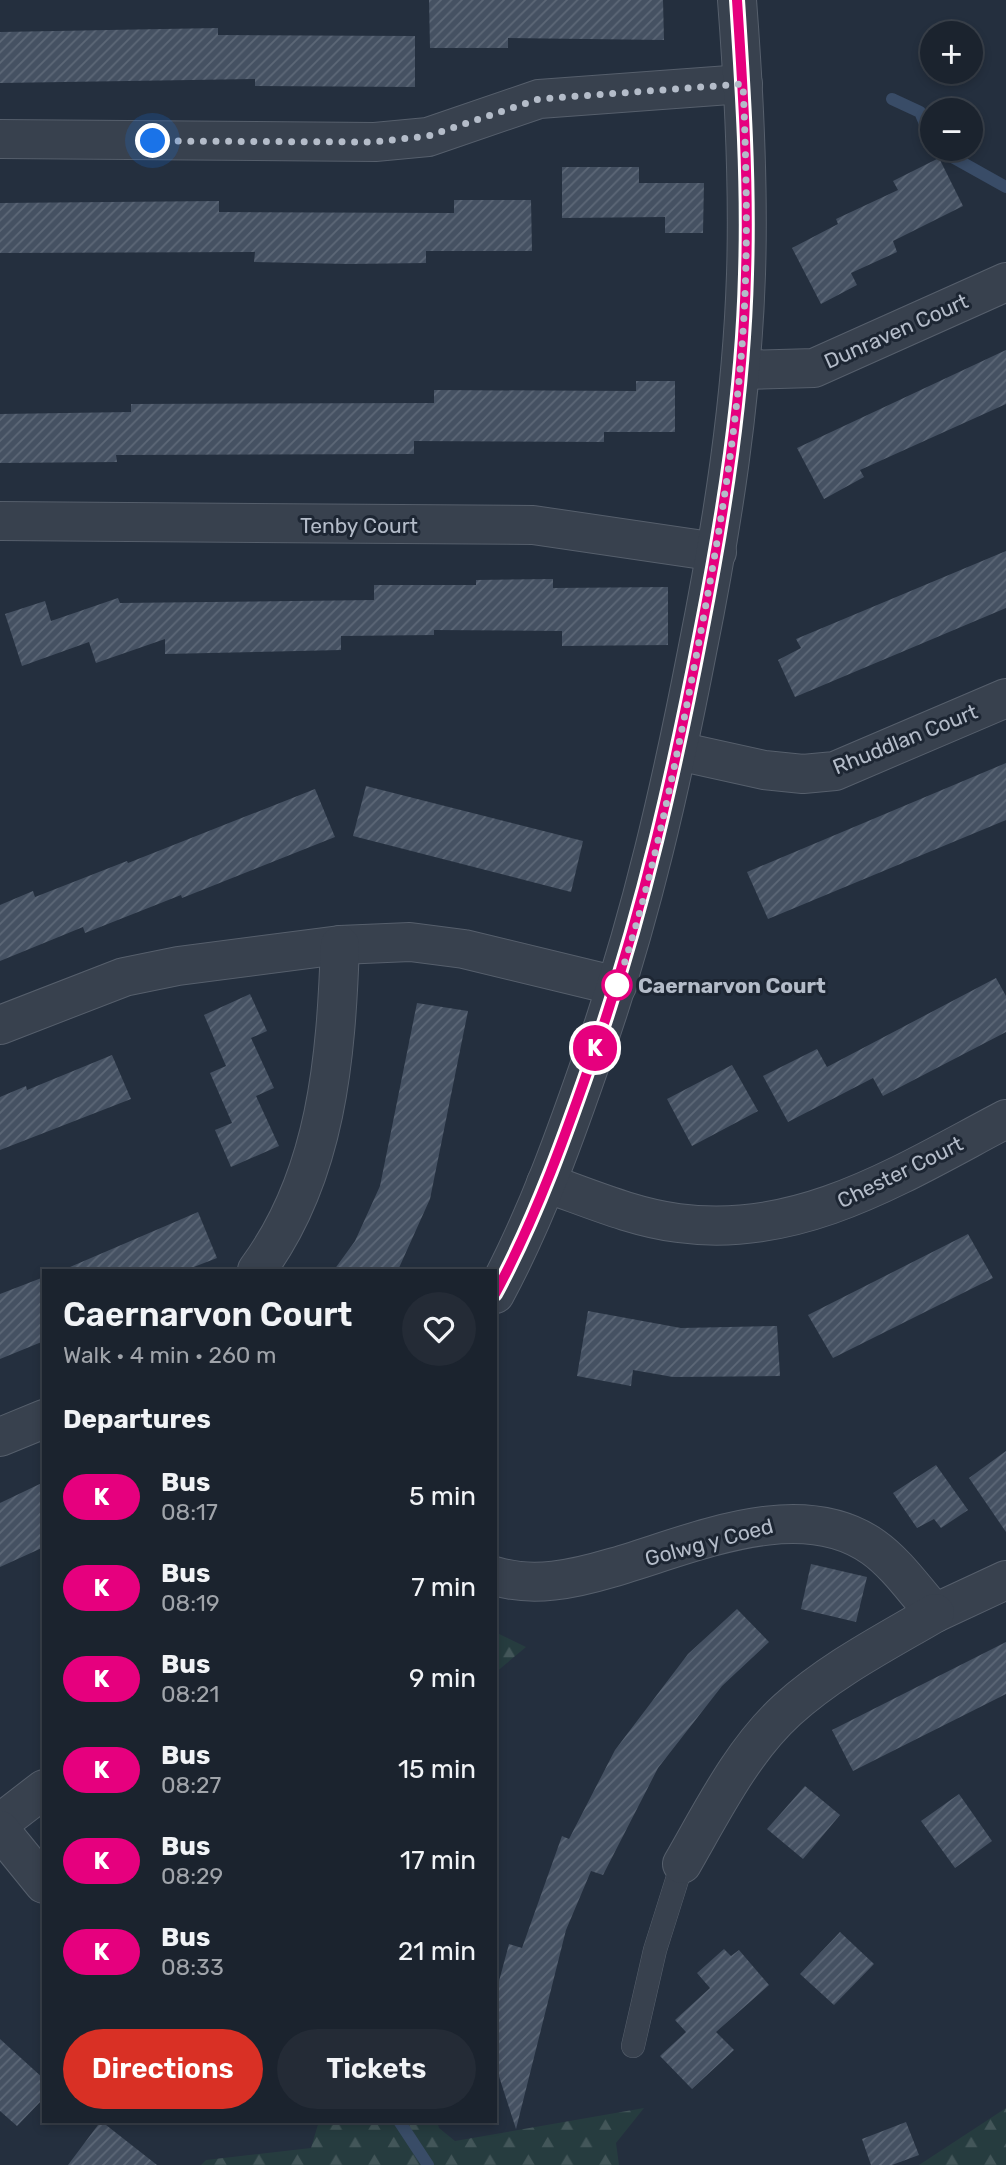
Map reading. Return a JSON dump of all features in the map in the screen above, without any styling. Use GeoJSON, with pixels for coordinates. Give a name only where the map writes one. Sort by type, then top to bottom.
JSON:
{"type":"FeatureCollection","features":[{"type":"Feature","properties":{"kind":"street"},"geometry":{"type":"LineString","coordinates":[[497,1290],[546,1183],[617,986],[651,868],[678,751],[717,552],[740,370],[747,180],[737,0]]}},
{"type":"Feature","properties":{"kind":"street"},"geometry":{"type":"LineString","coordinates":[[0,139],[374,142],[428,136],[539,99],[743,84]]}},
{"type":"Feature","properties":{"kind":"street","name":"Dunraven Court"},"geometry":{"type":"LineString","coordinates":[[740,370],[814,368],[1006,282]]}},
{"type":"Feature","properties":{"kind":"street","name":"Tenby Court"},"geometry":{"type":"LineString","coordinates":[[0,521],[533,525],[717,552]]}},
{"type":"Feature","properties":{"kind":"street","name":"Rhuddlan Court"},"geometry":{"type":"LineString","coordinates":[[678,751],[764,770],[803,774],[835,771],[1006,698]]}},
{"type":"Feature","properties":{"kind":"street"},"geometry":{"type":"LineString","coordinates":[[0,1025],[124,977],[178,966],[340,945],[410,942],[464,949],[617,986]]}},
{"type":"Feature","properties":{"kind":"street"},"geometry":{"type":"LineString","coordinates":[[258,1269],[296,1201],[315,1149],[329,1093],[337,1037],[340,945]]}},
{"type":"Feature","properties":{"kind":"street","name":"Chester Court"},"geometry":{"type":"LineString","coordinates":[[546,1183],[634,1214],[677,1223],[720,1227],[760,1224],[802,1215],[848,1200],[1006,1119]]}},
{"type":"Feature","properties":{"kind":"street"},"geometry":{"type":"LineString","coordinates":[[0,1437],[42,1420]]}},
{"type":"Feature","properties":{"kind":"street","name":"Golwg y Coed"},"geometry":{"type":"LineString","coordinates":[[497,1576],[526,1581],[578,1577],[757,1525],[790,1522],[844,1532],[872,1547],[895,1567],[935,1613]]}},
{"type":"Feature","properties":{"kind":"street"},"geometry":{"type":"LineString","coordinates":[[682,1864],[740,1766],[786,1711],[839,1669],[935,1613],[1006,1580]]}},
{"type":"Feature","properties":{"kind":"street"},"geometry":{"type":"LineString","coordinates":[[0,1823],[42,1791]]}},
{"type":"Feature","properties":{"kind":"street"},"geometry":{"type":"LineString","coordinates":[[0,1830],[42,1882]]}},
{"type":"Feature","properties":{"kind":"lane"},"geometry":{"type":"LineString","coordinates":[[633,2046],[655,1950],[682,1864]]}},
{"type":"Feature","properties":{"kind":"green space"},"geometry":{"type":"Polygon","coordinates":[[[497,1633],[526,1647],[497,1671],[497,1633]]]}},
{"type":"Feature","properties":{"kind":"green space"},"geometry":{"type":"Polygon","coordinates":[[[644,2108],[616,2143],[619,2165],[201,2165],[206,2160],[311,2148],[318,2123],[438,2123],[439,2128],[455,2141],[644,2108]]]}},
{"type":"Feature","properties":{"kind":"green space"},"geometry":{"type":"Polygon","coordinates":[[[1006,2108],[1006,2165],[919,2165],[1006,2108]]]}},
{"type":"Feature","properties":{"kind":"building"},"geometry":{"type":"Polygon","coordinates":[[[429,0],[663,0],[664,40],[508,38],[508,48],[430,48],[429,0]]]}},
{"type":"Feature","properties":{"kind":"building"},"geometry":{"type":"Polygon","coordinates":[[[218,28],[218,35],[415,36],[415,87],[255,86],[255,79],[0,83],[0,32],[218,28]]]}},
{"type":"Feature","properties":{"kind":"building"},"geometry":{"type":"Polygon","coordinates":[[[933,161],[940,161],[963,206],[893,241],[897,252],[851,273],[857,285],[821,304],[792,248],[838,224],[836,219],[898,190],[893,181],[933,161]]]}},
{"type":"Feature","properties":{"kind":"building"},"geometry":{"type":"Polygon","coordinates":[[[562,167],[639,167],[639,183],[704,183],[703,233],[665,233],[665,217],[562,218],[562,167]]]}},
{"type":"Feature","properties":{"kind":"building"},"geometry":{"type":"Polygon","coordinates":[[[454,200],[531,200],[532,251],[426,251],[426,263],[349,264],[254,262],[255,252],[0,253],[0,203],[219,201],[219,212],[454,213],[454,200]]]}},
{"type":"Feature","properties":{"kind":"building"},"geometry":{"type":"Polygon","coordinates":[[[1006,350],[1006,404],[860,470],[864,477],[824,499],[797,448],[1006,350]]]}},
{"type":"Feature","properties":{"kind":"building"},"geometry":{"type":"Polygon","coordinates":[[[636,381],[675,381],[675,432],[604,432],[604,442],[414,441],[414,454],[116,455],[117,462],[0,463],[0,414],[131,412],[131,404],[434,403],[434,390],[636,391],[636,381]]]}},
{"type":"Feature","properties":{"kind":"building"},"geometry":{"type":"Polygon","coordinates":[[[1006,551],[1006,608],[795,697],[778,660],[801,648],[796,639],[1006,551]]]}},
{"type":"Feature","properties":{"kind":"building"},"geometry":{"type":"Polygon","coordinates":[[[553,579],[553,588],[668,587],[668,645],[562,646],[562,631],[434,630],[434,635],[341,636],[341,650],[165,654],[165,639],[96,663],[89,642],[22,666],[5,614],[45,601],[51,621],[118,598],[120,603],[374,600],[374,585],[476,585],[476,580],[553,579]]]}},
{"type":"Feature","properties":{"kind":"building"},"geometry":{"type":"Polygon","coordinates":[[[1006,763],[1006,820],[768,919],[747,872],[1006,763]]]}},
{"type":"Feature","properties":{"kind":"building"},"geometry":{"type":"Polygon","coordinates":[[[366,786],[583,841],[571,892],[353,836],[366,786]]]}},
{"type":"Feature","properties":{"kind":"building"},"geometry":{"type":"Polygon","coordinates":[[[315,789],[335,837],[182,898],[181,895],[85,933],[83,927],[0,961],[0,905],[33,891],[35,897],[127,861],[128,863],[315,789]]]}},
{"type":"Feature","properties":{"kind":"building"},"geometry":{"type":"Polygon","coordinates":[[[996,978],[1006,996],[1006,1032],[883,1096],[873,1078],[788,1122],[763,1076],[817,1049],[827,1067],[996,978]]]}},
{"type":"Feature","properties":{"kind":"building"},"geometry":{"type":"Polygon","coordinates":[[[250,994],[267,1031],[251,1038],[274,1088],[256,1096],[279,1146],[231,1167],[215,1130],[232,1123],[210,1073],[226,1066],[204,1015],[250,994]]]}},
{"type":"Feature","properties":{"kind":"building"},"geometry":{"type":"Polygon","coordinates":[[[417,1003],[468,1011],[430,1199],[398,1269],[335,1269],[355,1241],[380,1186],[417,1003]]]}},
{"type":"Feature","properties":{"kind":"building"},"geometry":{"type":"Polygon","coordinates":[[[112,1055],[131,1099],[0,1150],[0,1097],[26,1086],[27,1090],[112,1055]]]}},
{"type":"Feature","properties":{"kind":"building"},"geometry":{"type":"Polygon","coordinates":[[[732,1065],[758,1111],[692,1146],[667,1099],[732,1065]]]}},
{"type":"Feature","properties":{"kind":"building"},"geometry":{"type":"Polygon","coordinates":[[[198,1212],[217,1258],[189,1269],[65,1269],[198,1212]]]}},
{"type":"Feature","properties":{"kind":"building"},"geometry":{"type":"Polygon","coordinates":[[[968,1234],[993,1278],[833,1358],[808,1315],[968,1234]]]}},
{"type":"Feature","properties":{"kind":"building"},"geometry":{"type":"Polygon","coordinates":[[[42,1278],[42,1342],[0,1359],[0,1294],[42,1278]]]}},
{"type":"Feature","properties":{"kind":"building"},"geometry":{"type":"Polygon","coordinates":[[[588,1311],[681,1328],[777,1326],[780,1376],[673,1377],[633,1370],[631,1386],[577,1376],[588,1311]]]}},
{"type":"Feature","properties":{"kind":"building"},"geometry":{"type":"Polygon","coordinates":[[[1006,1451],[1006,1532],[969,1478],[1006,1451]]]}},
{"type":"Feature","properties":{"kind":"building"},"geometry":{"type":"Polygon","coordinates":[[[936,1465],[968,1510],[941,1528],[934,1519],[917,1528],[893,1493],[936,1465]]]}},
{"type":"Feature","properties":{"kind":"building"},"geometry":{"type":"Polygon","coordinates":[[[42,1483],[42,1548],[0,1567],[0,1503],[42,1483]]]}},
{"type":"Feature","properties":{"kind":"building"},"geometry":{"type":"Polygon","coordinates":[[[811,1564],[867,1577],[856,1622],[801,1609],[811,1564]]]}},
{"type":"Feature","properties":{"kind":"building"},"geometry":{"type":"Polygon","coordinates":[[[737,1609],[769,1642],[722,1686],[658,1768],[603,1875],[591,1871],[566,1930],[516,2129],[497,2070],[497,1989],[509,1944],[522,1948],[562,1836],[569,1839],[615,1750],[688,1654],[737,1609]]]}},
{"type":"Feature","properties":{"kind":"building"},"geometry":{"type":"Polygon","coordinates":[[[1006,1642],[1006,1694],[853,1771],[832,1730],[1006,1642]]]}},
{"type":"Feature","properties":{"kind":"building"},"geometry":{"type":"Polygon","coordinates":[[[805,1786],[840,1815],[803,1859],[767,1829],[805,1786]]]}},
{"type":"Feature","properties":{"kind":"building"},"geometry":{"type":"Polygon","coordinates":[[[959,1794],[992,1841],[955,1868],[921,1821],[959,1794]]]}},
{"type":"Feature","properties":{"kind":"building"},"geometry":{"type":"Polygon","coordinates":[[[840,1932],[874,1964],[834,2005],[800,1974],[840,1932]]]}},
{"type":"Feature","properties":{"kind":"building"},"geometry":{"type":"Polygon","coordinates":[[[724,1949],[731,1956],[739,1950],[769,1985],[716,2032],[734,2050],[692,2089],[660,2056],[686,2032],[675,2020],[710,1988],[697,1973],[724,1949]]]}},
{"type":"Feature","properties":{"kind":"building"},"geometry":{"type":"Polygon","coordinates":[[[0,2039],[42,2077],[42,2100],[17,2126],[0,2111],[0,2039]]]}},
{"type":"Feature","properties":{"kind":"building"},"geometry":{"type":"Polygon","coordinates":[[[906,2122],[919,2155],[892,2165],[871,2165],[862,2139],[906,2122]]]}},
{"type":"Feature","properties":{"kind":"building"},"geometry":{"type":"Polygon","coordinates":[[[100,2123],[104,2123],[157,2165],[68,2165],[100,2123]]]}},
{"type":"Feature","properties":{"kind":"waterway"},"geometry":{"type":"LineString","coordinates":[[892,99],[920,112]]}},
{"type":"Feature","properties":{"kind":"waterway"},"geometry":{"type":"LineString","coordinates":[[959,161],[1006,187]]}},
{"type":"Feature","properties":{"kind":"waterway"},"geometry":{"type":"LineString","coordinates":[[400,2123],[428,2165]]}},
{"type":"Feature","properties":{"kind":"bus line","name":"K"},"geometry":{"type":"LineString","coordinates":[[497,1290],[546,1183],[617,986],[651,868],[678,751],[717,552],[740,370],[746,275],[747,180],[737,0]]}},
{"type":"Feature","properties":{"kind":"place","name":"Caernarvon Court"},"geometry":{"type":"Point","coordinates":[617,985]}},
{"type":"Feature","properties":{"kind":"route"},"geometry":{"type":"LineString","coordinates":[[153,141],[374,142],[450,131],[539,99],[743,84],[747,180],[746,275],[740,370],[717,552],[678,751],[651,868],[617,985]]}}]}
